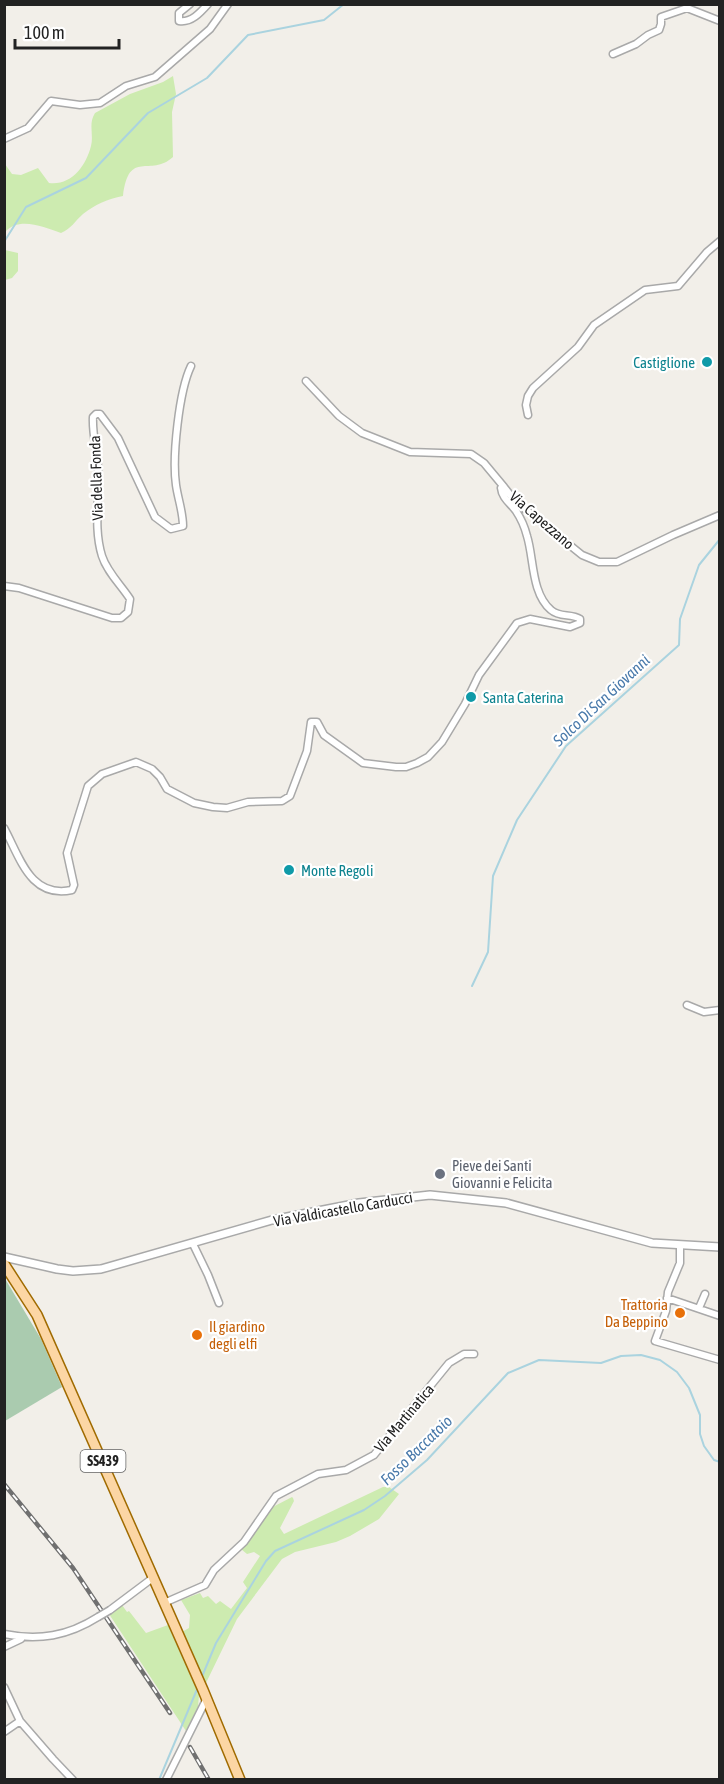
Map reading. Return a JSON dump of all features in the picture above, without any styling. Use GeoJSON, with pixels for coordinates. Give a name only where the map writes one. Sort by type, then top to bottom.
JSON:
{"type":"FeatureCollection","features":[{"type":"Feature","properties":{"kind":"main road","name":"SS439"},"geometry":{"type":"LineString","coordinates":[[4,1264],[37,1315],[154,1577],[240,1779]]}},
{"type":"Feature","properties":{"kind":"street"},"geometry":{"type":"LineString","coordinates":[[190,4],[179,13],[179,21],[192,18],[208,4]]}},
{"type":"Feature","properties":{"kind":"street"},"geometry":{"type":"LineString","coordinates":[[4,139],[28,128],[51,101],[80,105],[100,103],[126,86],[155,77],[210,29],[228,4]]}},
{"type":"Feature","properties":{"kind":"street"},"geometry":{"type":"LineString","coordinates":[[612,54],[636,44],[648,34],[659,30],[661,17],[680,10],[687,8],[720,21]]}},
{"type":"Feature","properties":{"kind":"street"},"geometry":{"type":"LineString","coordinates":[[528,416],[526,405],[533,388],[578,347],[594,326],[645,290],[678,286],[707,252],[720,241]]}},
{"type":"Feature","properties":{"kind":"street","name":"Via della Fonda"},"geometry":{"type":"LineString","coordinates":[[4,586],[19,588],[112,618],[121,618],[128,612],[130,599],[106,566],[99,540],[96,516],[99,489],[98,468],[93,417],[100,414],[118,438],[155,517],[171,529],[183,526],[175,483],[176,448],[181,402],[191,366]]}},
{"type":"Feature","properties":{"kind":"street"},"geometry":{"type":"LineString","coordinates":[[306,381],[339,416],[362,433],[410,452],[471,454],[484,464],[504,487]]}},
{"type":"Feature","properties":{"kind":"street","name":"Via Capezzano"},"geometry":{"type":"LineString","coordinates":[[4,828],[28,875],[35,882],[64,892],[72,890],[74,885],[68,853],[88,786],[102,774],[130,763],[136,762],[152,770],[160,777],[167,789],[194,803],[227,808],[248,802],[282,801],[290,796],[305,757],[311,722],[317,722],[324,735],[363,763],[406,767],[428,757],[442,742],[479,675],[517,623],[530,619],[570,627],[580,623],[577,617],[560,615],[546,605],[536,582],[527,533],[516,510],[501,492],[501,488],[504,487],[515,501],[582,555],[599,562],[617,562],[720,515]]}},
{"type":"Feature","properties":{"kind":"street"},"geometry":{"type":"LineString","coordinates":[[687,1005],[704,1012],[720,1010]]}},
{"type":"Feature","properties":{"kind":"street","name":"Via Valdicastello Carducci"},"geometry":{"type":"LineString","coordinates":[[4,1257],[57,1269],[87,1271],[117,1266],[272,1221],[312,1212],[359,1203],[430,1195],[506,1203],[652,1243],[720,1247]]}},
{"type":"Feature","properties":{"kind":"street"},"geometry":{"type":"LineString","coordinates":[[193,1244],[219,1303]]}},
{"type":"Feature","properties":{"kind":"street"},"geometry":{"type":"LineString","coordinates":[[680,1246],[680,1263],[668,1292],[666,1311],[655,1341],[720,1360]]}},
{"type":"Feature","properties":{"kind":"street"},"geometry":{"type":"LineString","coordinates":[[699,1308],[705,1294]]}},
{"type":"Feature","properties":{"kind":"street"},"geometry":{"type":"LineString","coordinates":[[667,1298],[720,1316]]}},
{"type":"Feature","properties":{"kind":"street","name":"Via Martinatica"},"geometry":{"type":"LineString","coordinates":[[165,1603],[205,1585],[214,1570],[244,1542],[276,1496],[318,1474],[346,1470],[374,1455],[449,1363],[464,1354],[474,1354]]}},
{"type":"Feature","properties":{"kind":"street"},"geometry":{"type":"LineString","coordinates":[[4,1634],[21,1638],[73,1632],[110,1610],[154,1577]]}},
{"type":"Feature","properties":{"kind":"street"},"geometry":{"type":"LineString","coordinates":[[4,1647],[21,1638]]}},
{"type":"Feature","properties":{"kind":"street"},"geometry":{"type":"LineString","coordinates":[[4,1687],[20,1721],[73,1779]]}},
{"type":"Feature","properties":{"kind":"street"},"geometry":{"type":"LineString","coordinates":[[166,1779],[205,1694]]}},
{"type":"Feature","properties":{"kind":"street"},"geometry":{"type":"LineString","coordinates":[[4,1732],[20,1721]]}},
{"type":"Feature","properties":{"kind":"green space"},"geometry":{"type":"Polygon","coordinates":[[[173,76],[176,94],[172,112],[173,157],[164,163],[135,168],[126,181],[123,196],[92,207],[61,233],[32,224],[17,225],[5,232],[5,164],[12,174],[21,175],[38,168],[49,183],[71,178],[89,153],[95,113],[130,94],[173,76]]]}},
{"type":"Feature","properties":{"kind":"green space"},"geometry":{"type":"Polygon","coordinates":[[[5,250],[18,253],[18,271],[12,278],[5,280],[5,250]]]}},
{"type":"Feature","properties":{"kind":"green space"},"geometry":{"type":"Polygon","coordinates":[[[4,1277],[41,1339],[62,1387],[5,1421],[4,1277]]]}},
{"type":"Feature","properties":{"kind":"green space"},"geometry":{"type":"Polygon","coordinates":[[[383,1487],[389,1487],[399,1494],[379,1519],[336,1542],[295,1552],[282,1559],[237,1619],[205,1685],[180,1633],[189,1628],[190,1615],[181,1600],[200,1593],[203,1598],[208,1596],[216,1604],[220,1601],[231,1609],[247,1588],[243,1582],[260,1556],[254,1552],[247,1554],[241,1549],[267,1510],[293,1498],[294,1501],[280,1528],[284,1534],[383,1487]]]}},
{"type":"Feature","properties":{"kind":"green space"},"geometry":{"type":"Polygon","coordinates":[[[122,1605],[146,1633],[168,1625],[199,1695],[198,1707],[186,1731],[109,1614],[122,1605]]]}},
{"type":"Feature","properties":{"kind":"waterway"},"geometry":{"type":"LineString","coordinates":[[4,242],[26,207],[86,178],[148,113],[207,78],[248,35],[324,20],[344,4]]}},
{"type":"Feature","properties":{"kind":"waterway","name":"Solco Di San Giovanni"},"geometry":{"type":"LineString","coordinates":[[472,986],[488,952],[493,876],[517,820],[566,746],[679,645],[680,619],[699,565],[720,539]]}},
{"type":"Feature","properties":{"kind":"waterway","name":"Fosso Baccatoio"},"geometry":{"type":"LineString","coordinates":[[201,1679],[216,1643],[266,1561],[275,1551],[364,1510],[385,1496],[427,1460],[508,1373],[539,1360],[601,1363],[621,1356],[641,1355],[660,1360],[677,1372],[689,1388],[700,1415],[700,1434],[704,1446],[714,1460],[720,1462]]}},
{"type":"Feature","properties":{"kind":"waterway","name":"Fosso Baccatoio"},"geometry":{"type":"LineString","coordinates":[[159,1780],[198,1687]]}},
{"type":"Feature","properties":{"kind":"railway"},"geometry":{"type":"LineString","coordinates":[[4,1484],[73,1568],[170,1713]]}},
{"type":"Feature","properties":{"kind":"railway"},"geometry":{"type":"LineString","coordinates":[[190,1747],[209,1780]]}},
{"type":"Feature","properties":{"kind":"place","name":"Castiglione"},"geometry":{"type":"Point","coordinates":[707,362]}},
{"type":"Feature","properties":{"kind":"place","name":"Santa Caterina"},"geometry":{"type":"Point","coordinates":[471,697]}},
{"type":"Feature","properties":{"kind":"place","name":"Monte Regoli"},"geometry":{"type":"Point","coordinates":[289,870]}},
{"type":"Feature","properties":{"kind":"place","name":"Pieve dei Santi Giovanni e Felicita"},"geometry":{"type":"Point","coordinates":[440,1174]}},
{"type":"Feature","properties":{"kind":"place","name":"Trattoria Da Beppino"},"geometry":{"type":"Point","coordinates":[680,1313]}},
{"type":"Feature","properties":{"kind":"place","name":"Il giardino degli elfi"},"geometry":{"type":"Point","coordinates":[197,1335]}}]}
